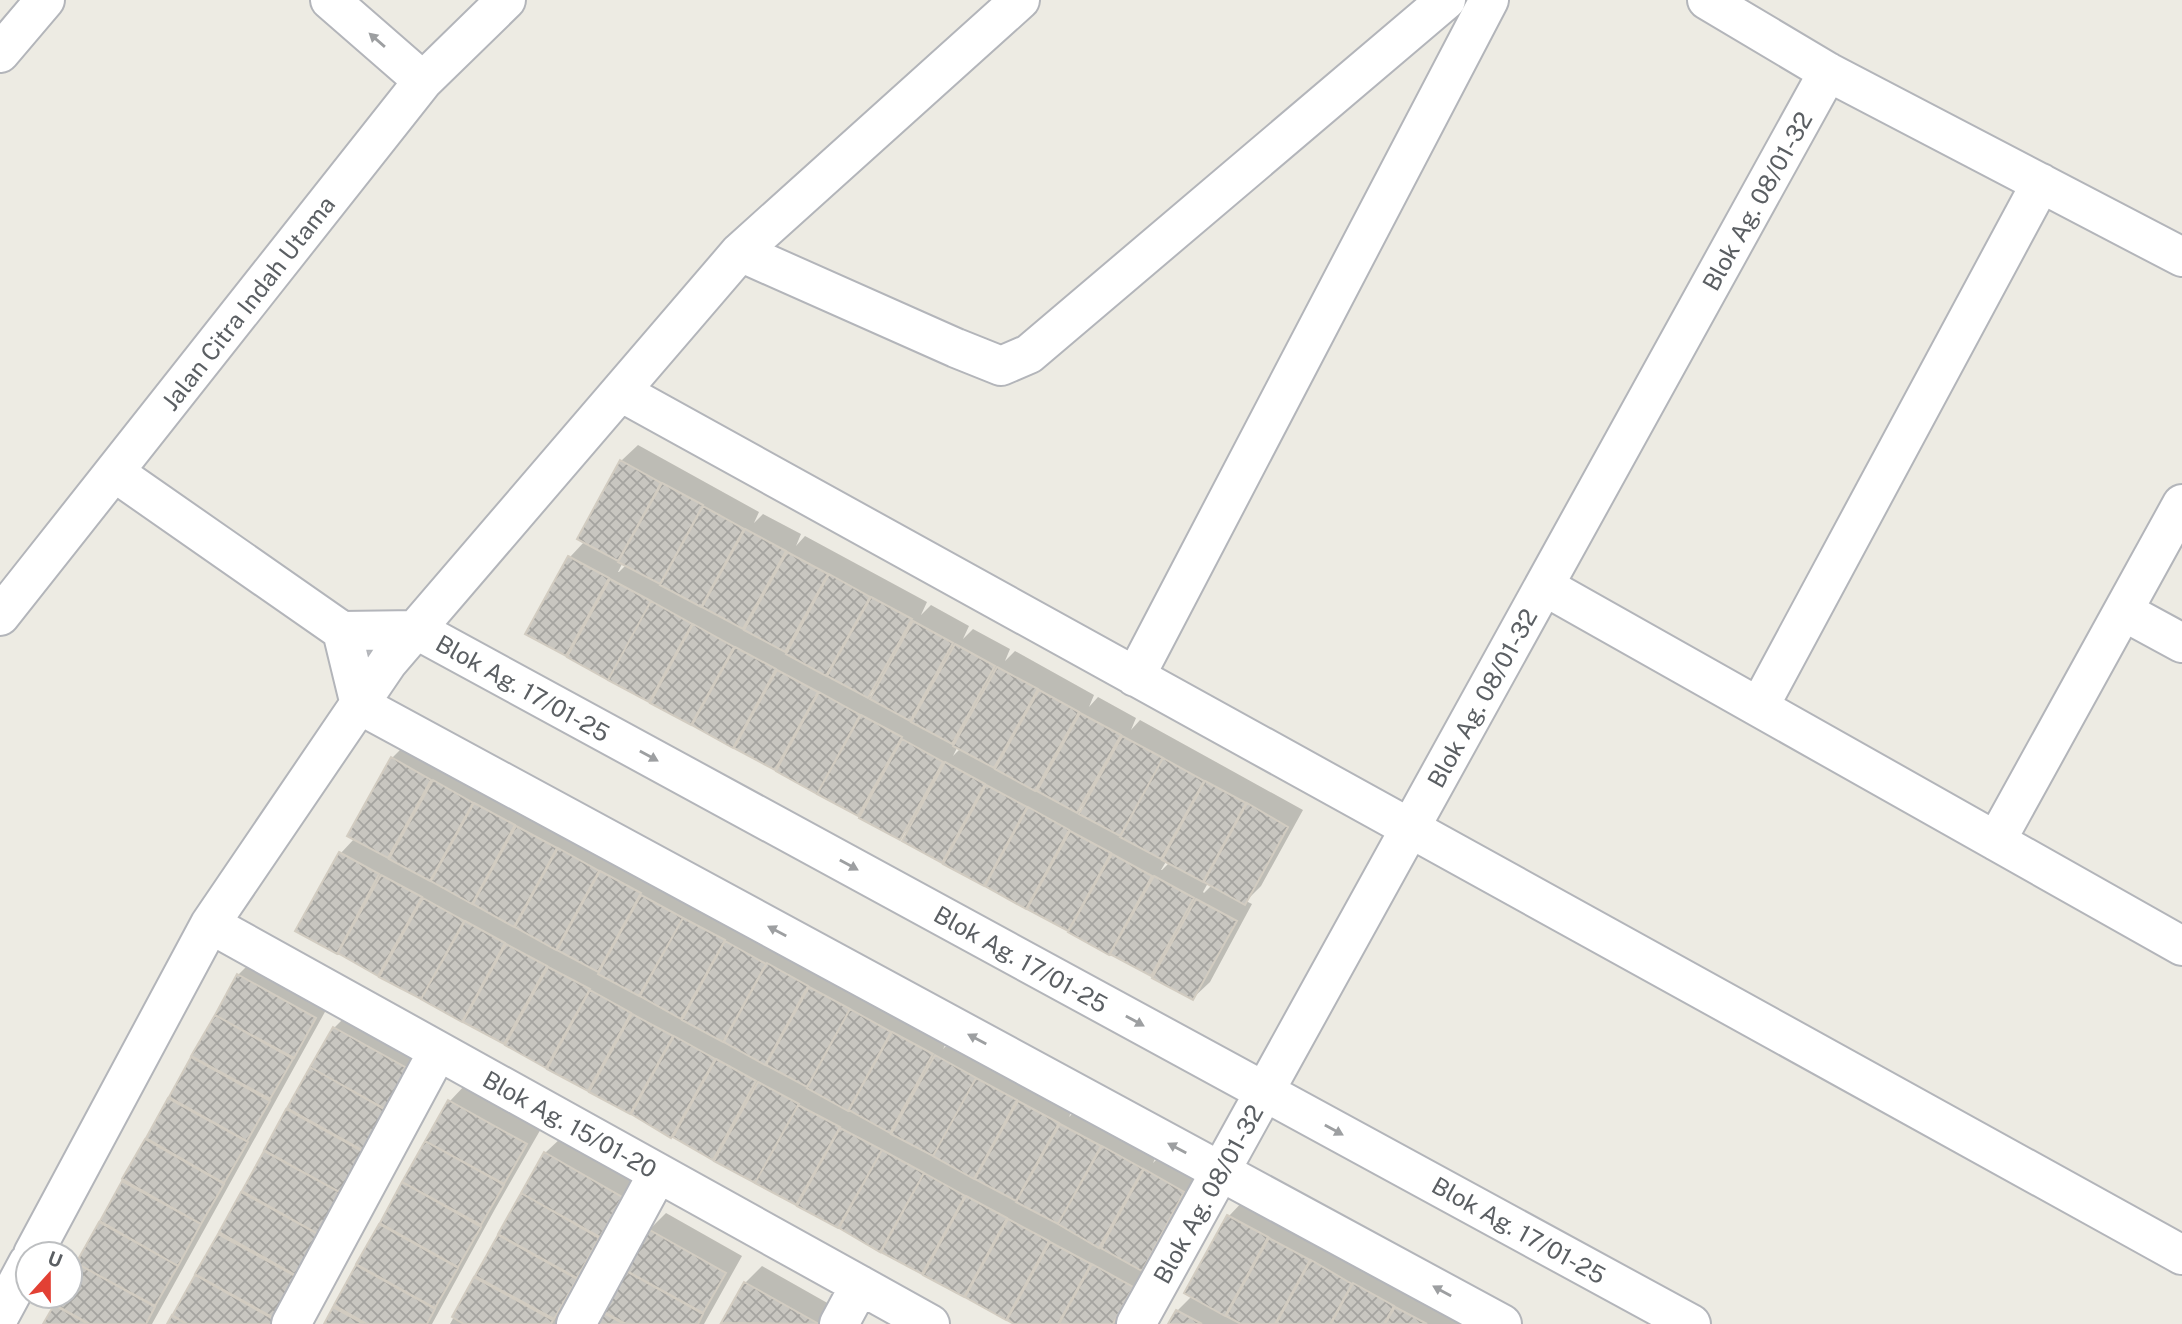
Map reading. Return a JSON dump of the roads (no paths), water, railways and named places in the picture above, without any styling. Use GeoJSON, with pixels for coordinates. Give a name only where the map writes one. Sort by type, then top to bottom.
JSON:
{"type":"FeatureCollection","features":[{"type":"Feature","properties":{"kind":"street"},"geometry":{"type":"LineString","coordinates":[[0,53],[45,0]]}},
{"type":"Feature","properties":{"kind":"street"},"geometry":{"type":"LineString","coordinates":[[330,0],[423,81]]}},
{"type":"Feature","properties":{"kind":"street"},"geometry":{"type":"LineString","coordinates":[[41,1240],[210,924],[388,662],[740,252],[1020,0]]}},
{"type":"Feature","properties":{"kind":"street"},"geometry":{"type":"LineString","coordinates":[[740,252],[1002,366],[1030,354],[1446,0]]}},
{"type":"Feature","properties":{"kind":"street"},"geometry":{"type":"LineString","coordinates":[[1135,677],[1489,0]]}},
{"type":"Feature","properties":{"kind":"street"},"geometry":{"type":"LineString","coordinates":[[1707,0],[1828,72],[2182,257]]}},
{"type":"Feature","properties":{"kind":"street","name":"Jalan Citra Indah Utama"},"geometry":{"type":"LineString","coordinates":[[0,616],[481,7]]}},
{"type":"Feature","properties":{"kind":"street","name":"Blok Ag. 08/01-32"},"geometry":{"type":"LineString","coordinates":[[1136,1324],[1828,72]]}},
{"type":"Feature","properties":{"kind":"street"},"geometry":{"type":"LineString","coordinates":[[1759,707],[2041,183]]}},
{"type":"Feature","properties":{"kind":"street"},"geometry":{"type":"LineString","coordinates":[[621,392],[2182,1255]]}},
{"type":"Feature","properties":{"kind":"street"},"geometry":{"type":"LineString","coordinates":[[114,472],[342,631],[360,705],[1502,1324]]}},
{"type":"Feature","properties":{"kind":"street"},"geometry":{"type":"LineString","coordinates":[[1996,841],[2182,504]]}},
{"type":"Feature","properties":{"kind":"street"},"geometry":{"type":"LineString","coordinates":[[1544,586],[2182,946]]}},
{"type":"Feature","properties":{"kind":"street"},"geometry":{"type":"LineString","coordinates":[[2123,611],[2182,643]]}},
{"type":"Feature","properties":{"kind":"street","name":"Blok Ag. 17/01-25"},"geometry":{"type":"LineString","coordinates":[[342,631],[417,630],[1691,1324]]}},
{"type":"Feature","properties":{"kind":"street","name":"Blok Ag. 15/01-20"},"geometry":{"type":"LineString","coordinates":[[210,924],[930,1324]]}},
{"type":"Feature","properties":{"kind":"street"},"geometry":{"type":"LineString","coordinates":[[291,1324],[438,1051]]}},
{"type":"Feature","properties":{"kind":"street"},"geometry":{"type":"LineString","coordinates":[[576,1324],[658,1173]]}},
{"type":"Feature","properties":{"kind":"street"},"geometry":{"type":"LineString","coordinates":[[839,1324],[860,1285]]}},
{"type":"Feature","properties":{"kind":"street"},"geometry":{"type":"LineString","coordinates":[[0,1315],[14,1289]]}}]}
